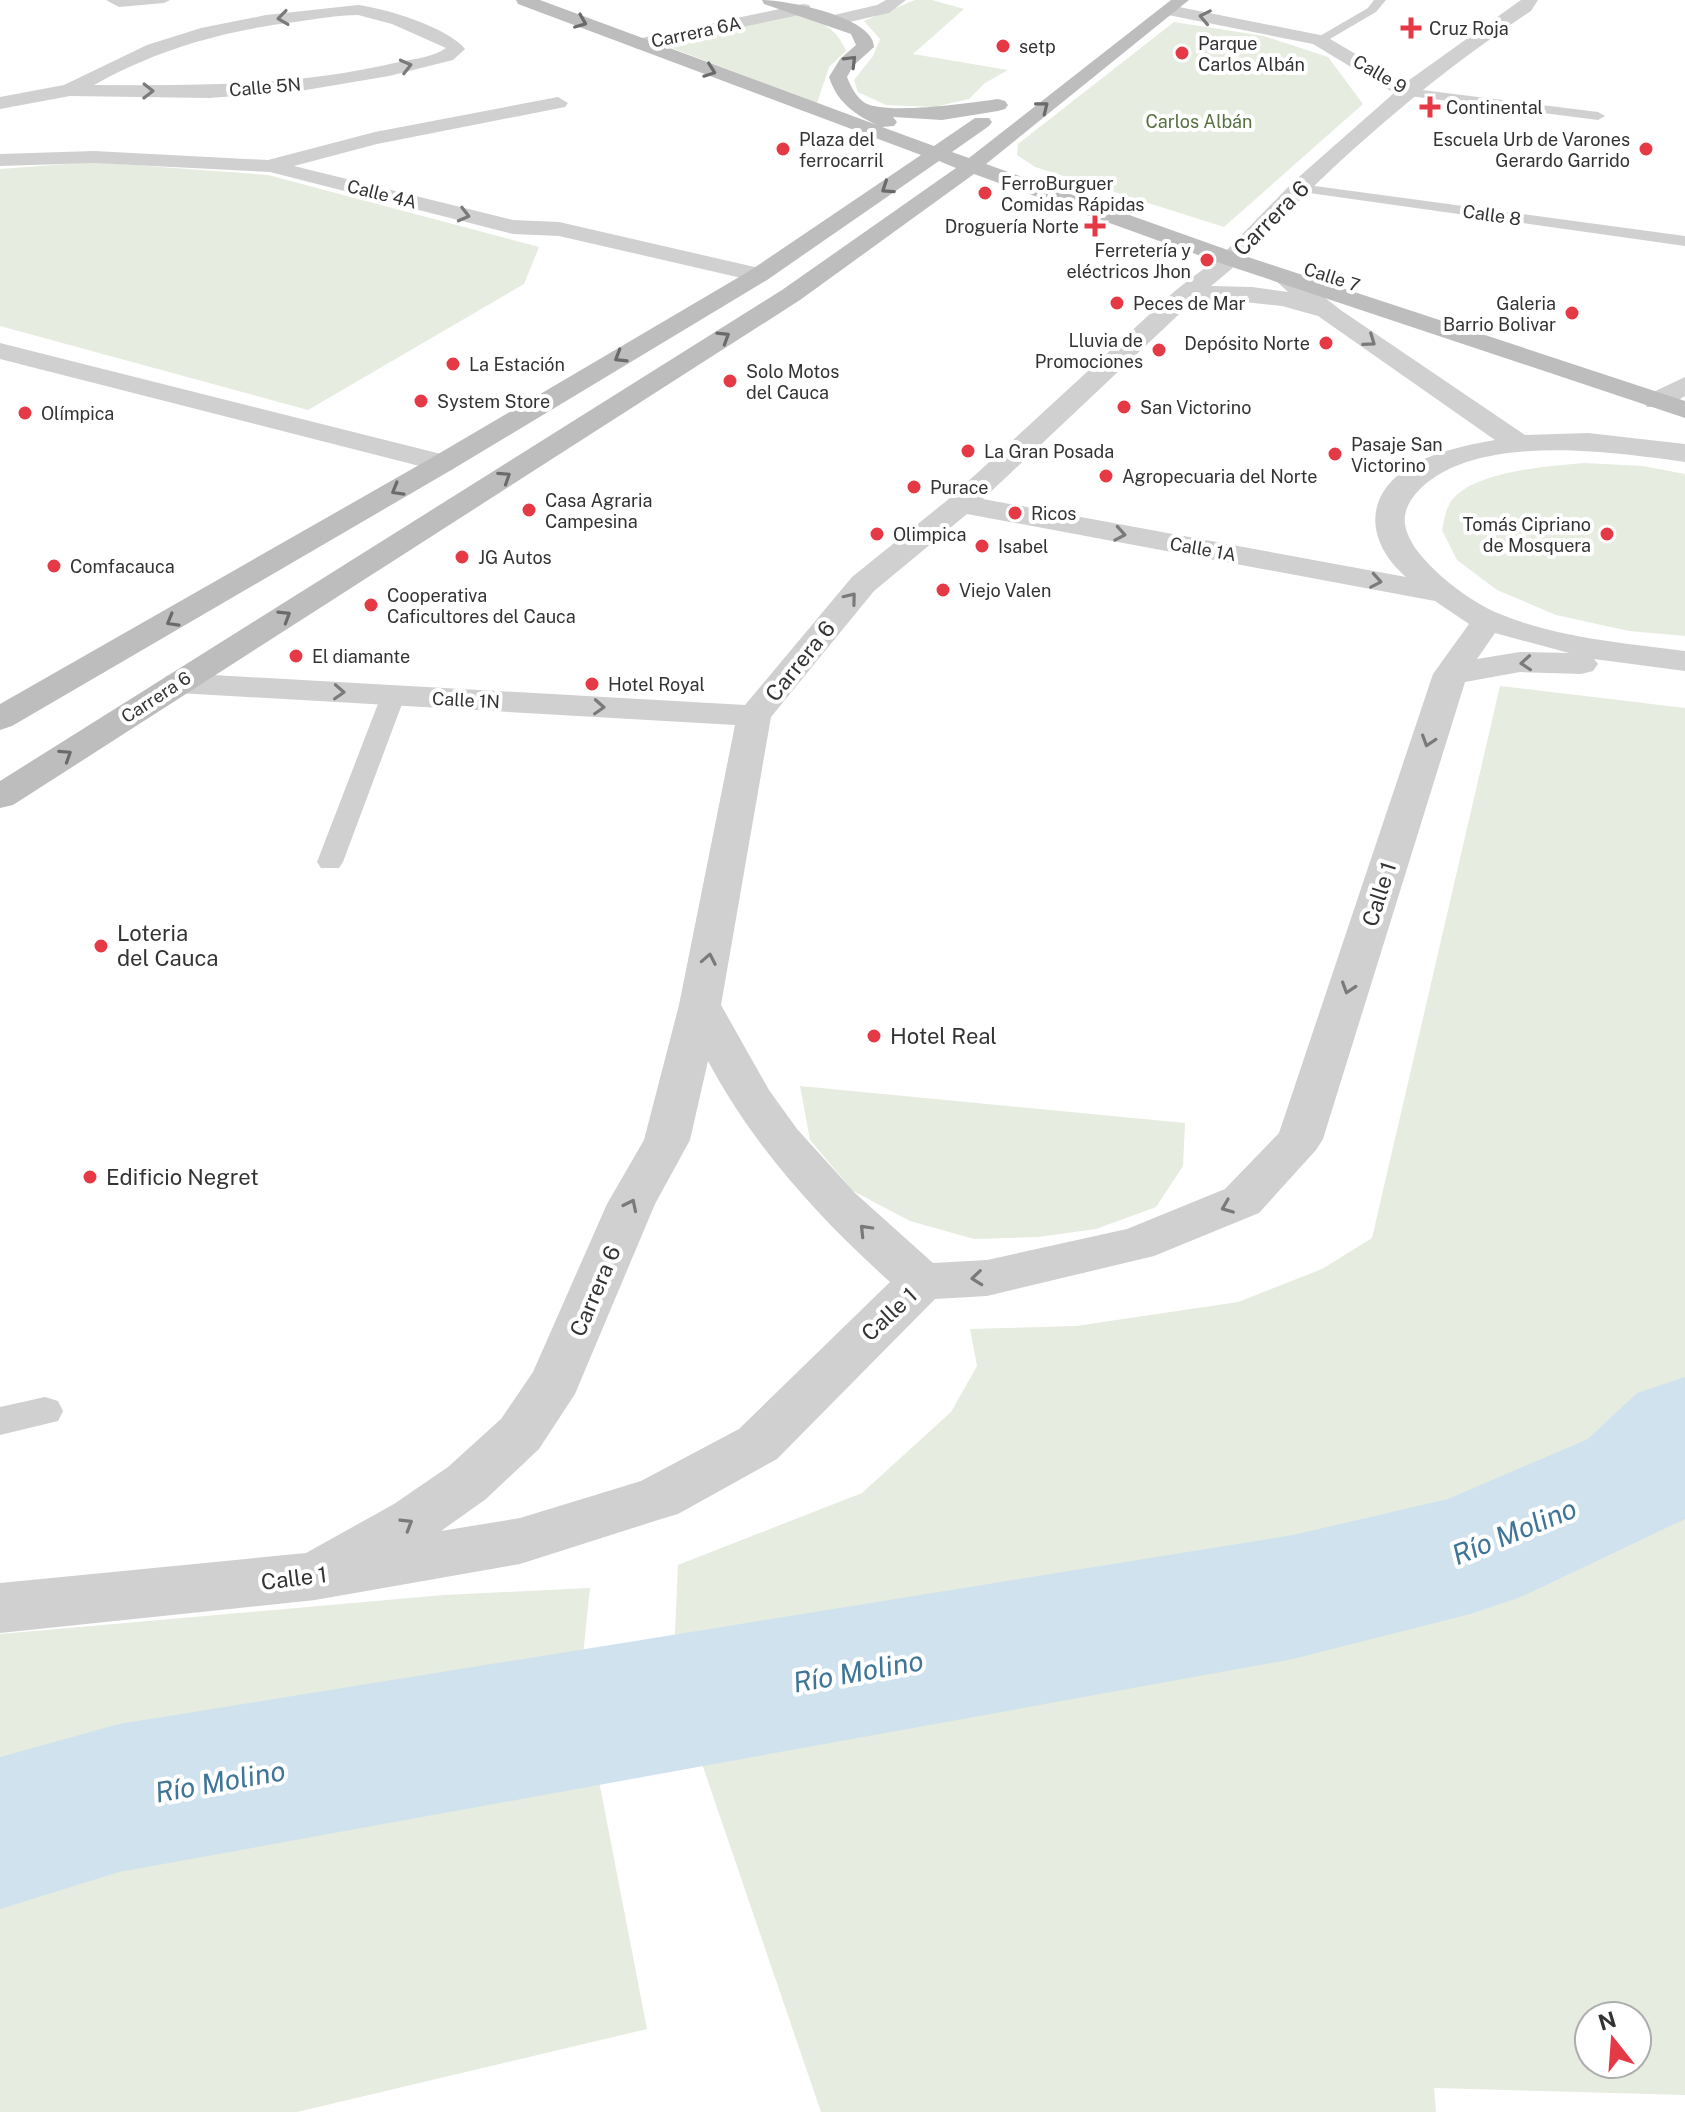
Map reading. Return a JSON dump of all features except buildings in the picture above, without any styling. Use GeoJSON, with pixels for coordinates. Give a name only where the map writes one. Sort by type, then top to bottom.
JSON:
{"type":"FeatureCollection","features":[{"type":"Feature","properties":{"kind":"main road"},"geometry":{"type":"LineString","coordinates":[[524,0],[637,44],[960,155]]}},
{"type":"Feature","properties":{"kind":"main road"},"geometry":{"type":"LineString","coordinates":[[770,0],[836,20],[857,30],[865,39],[865,47],[846,63],[838,77],[843,94],[862,110],[960,155]]}},
{"type":"Feature","properties":{"kind":"main road","name":"Carrera 6"},"geometry":{"type":"LineString","coordinates":[[0,719],[443,463],[960,155],[1175,5]]}},
{"type":"Feature","properties":{"kind":"main road","name":"Carrera 6"},"geometry":{"type":"LineString","coordinates":[[0,797],[791,295],[960,155],[1014,98],[942,114],[862,110]]}},
{"type":"Feature","properties":{"kind":"main road","name":"Calle 7"},"geometry":{"type":"LineString","coordinates":[[960,155],[1084,204],[1678,395]]}},
{"type":"Feature","properties":{"kind":"main road","name":"Calle 7"},"geometry":{"type":"LineString","coordinates":[[960,155],[1236,253],[1285,278],[1678,395]]}},
{"type":"Feature","properties":{"kind":"street"},"geometry":{"type":"LineString","coordinates":[[836,20],[883,9],[898,0]]}},
{"type":"Feature","properties":{"kind":"street","name":"Carrera 6"},"geometry":{"type":"LineString","coordinates":[[315,1576],[414,1520],[467,1483],[520,1434],[556,1380],[631,1204],[667,1140],[700,1005],[754,716],[863,584],[988,489],[1185,295],[1236,253],[1300,188],[1406,92],[1450,57],[1525,7],[1530,0]]}},
{"type":"Feature","properties":{"kind":"street","name":"Calle 9"},"geometry":{"type":"LineString","coordinates":[[1175,5],[1319,40],[1406,92]]}},
{"type":"Feature","properties":{"kind":"street","name":"Carrera 6A"},"geometry":{"type":"LineString","coordinates":[[637,44],[803,9]]}},
{"type":"Feature","properties":{"kind":"street","name":"Calle 5N"},"geometry":{"type":"LineString","coordinates":[[0,103],[70,90],[209,92],[300,85],[389,70],[447,56],[456,49],[451,43],[376,13],[361,11],[238,24],[173,39],[70,90]]}},
{"type":"Feature","properties":{"kind":"street"},"geometry":{"type":"LineString","coordinates":[[270,166],[309,153],[558,103]]}},
{"type":"Feature","properties":{"kind":"street"},"geometry":{"type":"LineString","coordinates":[[42,137],[309,153],[540,217],[559,229]]}},
{"type":"Feature","properties":{"kind":"street","name":"Calle 4A"},"geometry":{"type":"LineString","coordinates":[[0,160],[94,157],[270,166],[513,227],[559,229],[759,275]]}},
{"type":"Feature","properties":{"kind":"street"},"geometry":{"type":"LineString","coordinates":[[1285,278],[1333,316],[1519,444]]}},
{"type":"Feature","properties":{"kind":"street"},"geometry":{"type":"LineString","coordinates":[[1185,295],[1216,292],[1270,297],[1310,306],[1333,316]]}},
{"type":"Feature","properties":{"kind":"street"},"geometry":{"type":"LineString","coordinates":[[0,351],[443,463]]}},
{"type":"Feature","properties":{"kind":"street"},"geometry":{"type":"LineString","coordinates":[[1685,453],[1588,441],[1519,444],[1464,454],[1421,472],[1395,497],[1388,525],[1402,557],[1444,593],[1487,621],[1583,647],[1685,661]]}},
{"type":"Feature","properties":{"kind":"street","name":"Calle 1A"},"geometry":{"type":"LineString","coordinates":[[988,489],[1444,593]]}},
{"type":"Feature","properties":{"kind":"street","name":"Calle 1A"},"geometry":{"type":"LineString","coordinates":[[1217,522],[1402,557]]}},
{"type":"Feature","properties":{"kind":"street","name":"Calle 1"},"geometry":{"type":"LineString","coordinates":[[0,1608],[315,1576],[520,1541],[658,1498],[758,1444],[922,1282],[987,1278],[1137,1244],[1242,1201],[1300,1139],[1450,674],[1487,621]]}},
{"type":"Feature","properties":{"kind":"street"},"geometry":{"type":"LineString","coordinates":[[1450,674],[1520,662],[1553,662],[1611,667],[1685,685]]}},
{"type":"Feature","properties":{"kind":"street","name":"Calle 1N"},"geometry":{"type":"LineString","coordinates":[[178,683],[754,716]]}},
{"type":"Feature","properties":{"kind":"street"},"geometry":{"type":"LineString","coordinates":[[700,1005],[764,1117],[877,1243],[922,1282]]}},
{"type":"Feature","properties":{"kind":"lane"},"geometry":{"type":"LineString","coordinates":[[112,0],[119,4],[164,0]]}},
{"type":"Feature","properties":{"kind":"lane"},"geometry":{"type":"LineString","coordinates":[[1319,40],[1372,10],[1380,0]]}},
{"type":"Feature","properties":{"kind":"lane","name":"Calle 9"},"geometry":{"type":"LineString","coordinates":[[1406,92],[1598,116]]}},
{"type":"Feature","properties":{"kind":"lane","name":"Calle 8"},"geometry":{"type":"LineString","coordinates":[[1300,188],[1685,241]]}},
{"type":"Feature","properties":{"kind":"lane"},"geometry":{"type":"LineString","coordinates":[[330,862],[393,696]]}},
{"type":"Feature","properties":{"kind":"lane"},"geometry":{"type":"LineString","coordinates":[[0,1421],[45,1411]]}},
{"type":"Feature","properties":{"kind":"green space"},"geometry":{"type":"Polygon","coordinates":[[[915,0],[932,0],[964,9],[913,54],[1008,70],[985,83],[969,99],[934,107],[886,105],[858,92],[854,80],[873,56],[880,39],[864,21],[915,0]]]}},
{"type":"Feature","properties":{"kind":"green space"},"geometry":{"type":"Polygon","coordinates":[[[800,13],[828,27],[846,51],[829,67],[817,103],[664,45],[800,13]]]}},
{"type":"Feature","properties":{"kind":"green space","name":"Carlos Albán"},"geometry":{"type":"Polygon","coordinates":[[[1174,22],[1264,36],[1328,57],[1363,104],[1224,227],[1035,167],[1017,155],[1018,144],[1174,22]]]}},
{"type":"Feature","properties":{"kind":"green space"},"geometry":{"type":"Polygon","coordinates":[[[93,162],[268,175],[539,247],[524,284],[308,410],[0,326],[0,169],[93,162]]]}},
{"type":"Feature","properties":{"kind":"green space"},"geometry":{"type":"Polygon","coordinates":[[[1584,463],[1643,466],[1685,474],[1685,636],[1629,631],[1556,615],[1497,590],[1457,560],[1442,530],[1448,508],[1458,494],[1473,485],[1510,472],[1584,463]]]}},
{"type":"Feature","properties":{"kind":"green space"},"geometry":{"type":"Polygon","coordinates":[[[1500,686],[1685,708],[1685,2095],[1434,2088],[1436,2112],[821,2112],[673,1679],[678,1565],[862,1493],[951,1412],[977,1366],[970,1329],[1076,1326],[1238,1302],[1322,1269],[1372,1238],[1500,686]]]}},
{"type":"Feature","properties":{"kind":"green space"},"geometry":{"type":"Polygon","coordinates":[[[800,1086],[1185,1123],[1183,1166],[1156,1207],[1096,1229],[1038,1237],[974,1239],[910,1221],[853,1191],[810,1140],[800,1086]]]}},
{"type":"Feature","properties":{"kind":"green space"},"geometry":{"type":"Polygon","coordinates":[[[590,1588],[580,1683],[647,2029],[297,2112],[0,2112],[0,1634],[444,1595],[590,1588]]]}},
{"type":"Feature","properties":{"kind":"waterway","name":"Río Molino"},"geometry":{"type":"LineString","coordinates":[[0,1833],[119,1798],[1293,1597],[1470,1554],[1637,1479],[1685,1431]]}},
{"type":"Feature","properties":{"kind":"place","name":"Cruz Roja"},"geometry":{"type":"Point","coordinates":[1411,28]}},
{"type":"Feature","properties":{"kind":"place","name":"setp"},"geometry":{"type":"Point","coordinates":[1003,46]}},
{"type":"Feature","properties":{"kind":"place","name":"Parque Carlos Albán"},"geometry":{"type":"Point","coordinates":[1182,53]}},
{"type":"Feature","properties":{"kind":"place","name":"Continental"},"geometry":{"type":"Point","coordinates":[1430,107]}},
{"type":"Feature","properties":{"kind":"place","name":"Plaza del ferrocarril"},"geometry":{"type":"Point","coordinates":[783,149]}},
{"type":"Feature","properties":{"kind":"place","name":"Escuela Urb de Varones Gerardo Garrido"},"geometry":{"type":"Point","coordinates":[1646,149]}},
{"type":"Feature","properties":{"kind":"place","name":"FerroBurguer Comidas Rápidas"},"geometry":{"type":"Point","coordinates":[985,193]}},
{"type":"Feature","properties":{"kind":"place","name":"Droguería Norte"},"geometry":{"type":"Point","coordinates":[1095,226]}},
{"type":"Feature","properties":{"kind":"place","name":"Ferretería y eléctricos Jhon"},"geometry":{"type":"Point","coordinates":[1207,260]}},
{"type":"Feature","properties":{"kind":"place","name":"Peces de Mar"},"geometry":{"type":"Point","coordinates":[1117,303]}},
{"type":"Feature","properties":{"kind":"place","name":"Galeria Barrio Bolivar"},"geometry":{"type":"Point","coordinates":[1572,313]}},
{"type":"Feature","properties":{"kind":"place","name":"Depósito Norte"},"geometry":{"type":"Point","coordinates":[1326,343]}},
{"type":"Feature","properties":{"kind":"place","name":"Lluvia de Promociones"},"geometry":{"type":"Point","coordinates":[1159,350]}},
{"type":"Feature","properties":{"kind":"place","name":"La Estación"},"geometry":{"type":"Point","coordinates":[453,364]}},
{"type":"Feature","properties":{"kind":"place","name":"Solo Motos del Cauca"},"geometry":{"type":"Point","coordinates":[730,381]}},
{"type":"Feature","properties":{"kind":"place","name":"System Store"},"geometry":{"type":"Point","coordinates":[421,401]}},
{"type":"Feature","properties":{"kind":"place","name":"San Victorino"},"geometry":{"type":"Point","coordinates":[1124,407]}},
{"type":"Feature","properties":{"kind":"place","name":"Olímpica"},"geometry":{"type":"Point","coordinates":[25,413]}},
{"type":"Feature","properties":{"kind":"place","name":"La Gran Posada"},"geometry":{"type":"Point","coordinates":[968,451]}},
{"type":"Feature","properties":{"kind":"place","name":"Pasaje San Victorino"},"geometry":{"type":"Point","coordinates":[1335,454]}},
{"type":"Feature","properties":{"kind":"place","name":"Agropecuaria del Norte"},"geometry":{"type":"Point","coordinates":[1106,476]}},
{"type":"Feature","properties":{"kind":"place","name":"Purace"},"geometry":{"type":"Point","coordinates":[914,487]}},
{"type":"Feature","properties":{"kind":"place","name":"Casa Agraria Campesina"},"geometry":{"type":"Point","coordinates":[529,510]}},
{"type":"Feature","properties":{"kind":"place","name":"Ricos"},"geometry":{"type":"Point","coordinates":[1015,513]}},
{"type":"Feature","properties":{"kind":"place","name":"Olimpica"},"geometry":{"type":"Point","coordinates":[877,534]}},
{"type":"Feature","properties":{"kind":"place","name":"Tomás Cipriano de Mosquera"},"geometry":{"type":"Point","coordinates":[1607,534]}},
{"type":"Feature","properties":{"kind":"place","name":"Isabel"},"geometry":{"type":"Point","coordinates":[982,546]}},
{"type":"Feature","properties":{"kind":"place","name":"JG Autos"},"geometry":{"type":"Point","coordinates":[462,557]}},
{"type":"Feature","properties":{"kind":"place","name":"Comfacauca"},"geometry":{"type":"Point","coordinates":[54,566]}},
{"type":"Feature","properties":{"kind":"place","name":"Viejo Valen"},"geometry":{"type":"Point","coordinates":[943,590]}},
{"type":"Feature","properties":{"kind":"place","name":"Cooperativa Caficultores del Cauca"},"geometry":{"type":"Point","coordinates":[371,605]}},
{"type":"Feature","properties":{"kind":"place","name":"El diamante"},"geometry":{"type":"Point","coordinates":[296,656]}},
{"type":"Feature","properties":{"kind":"place","name":"Hotel Royal"},"geometry":{"type":"Point","coordinates":[592,684]}},
{"type":"Feature","properties":{"kind":"place","name":"Loteria del Cauca"},"geometry":{"type":"Point","coordinates":[101,946]}},
{"type":"Feature","properties":{"kind":"place","name":"Hotel Real"},"geometry":{"type":"Point","coordinates":[874,1036]}},
{"type":"Feature","properties":{"kind":"place","name":"Edificio Negret"},"geometry":{"type":"Point","coordinates":[90,1177]}}]}
